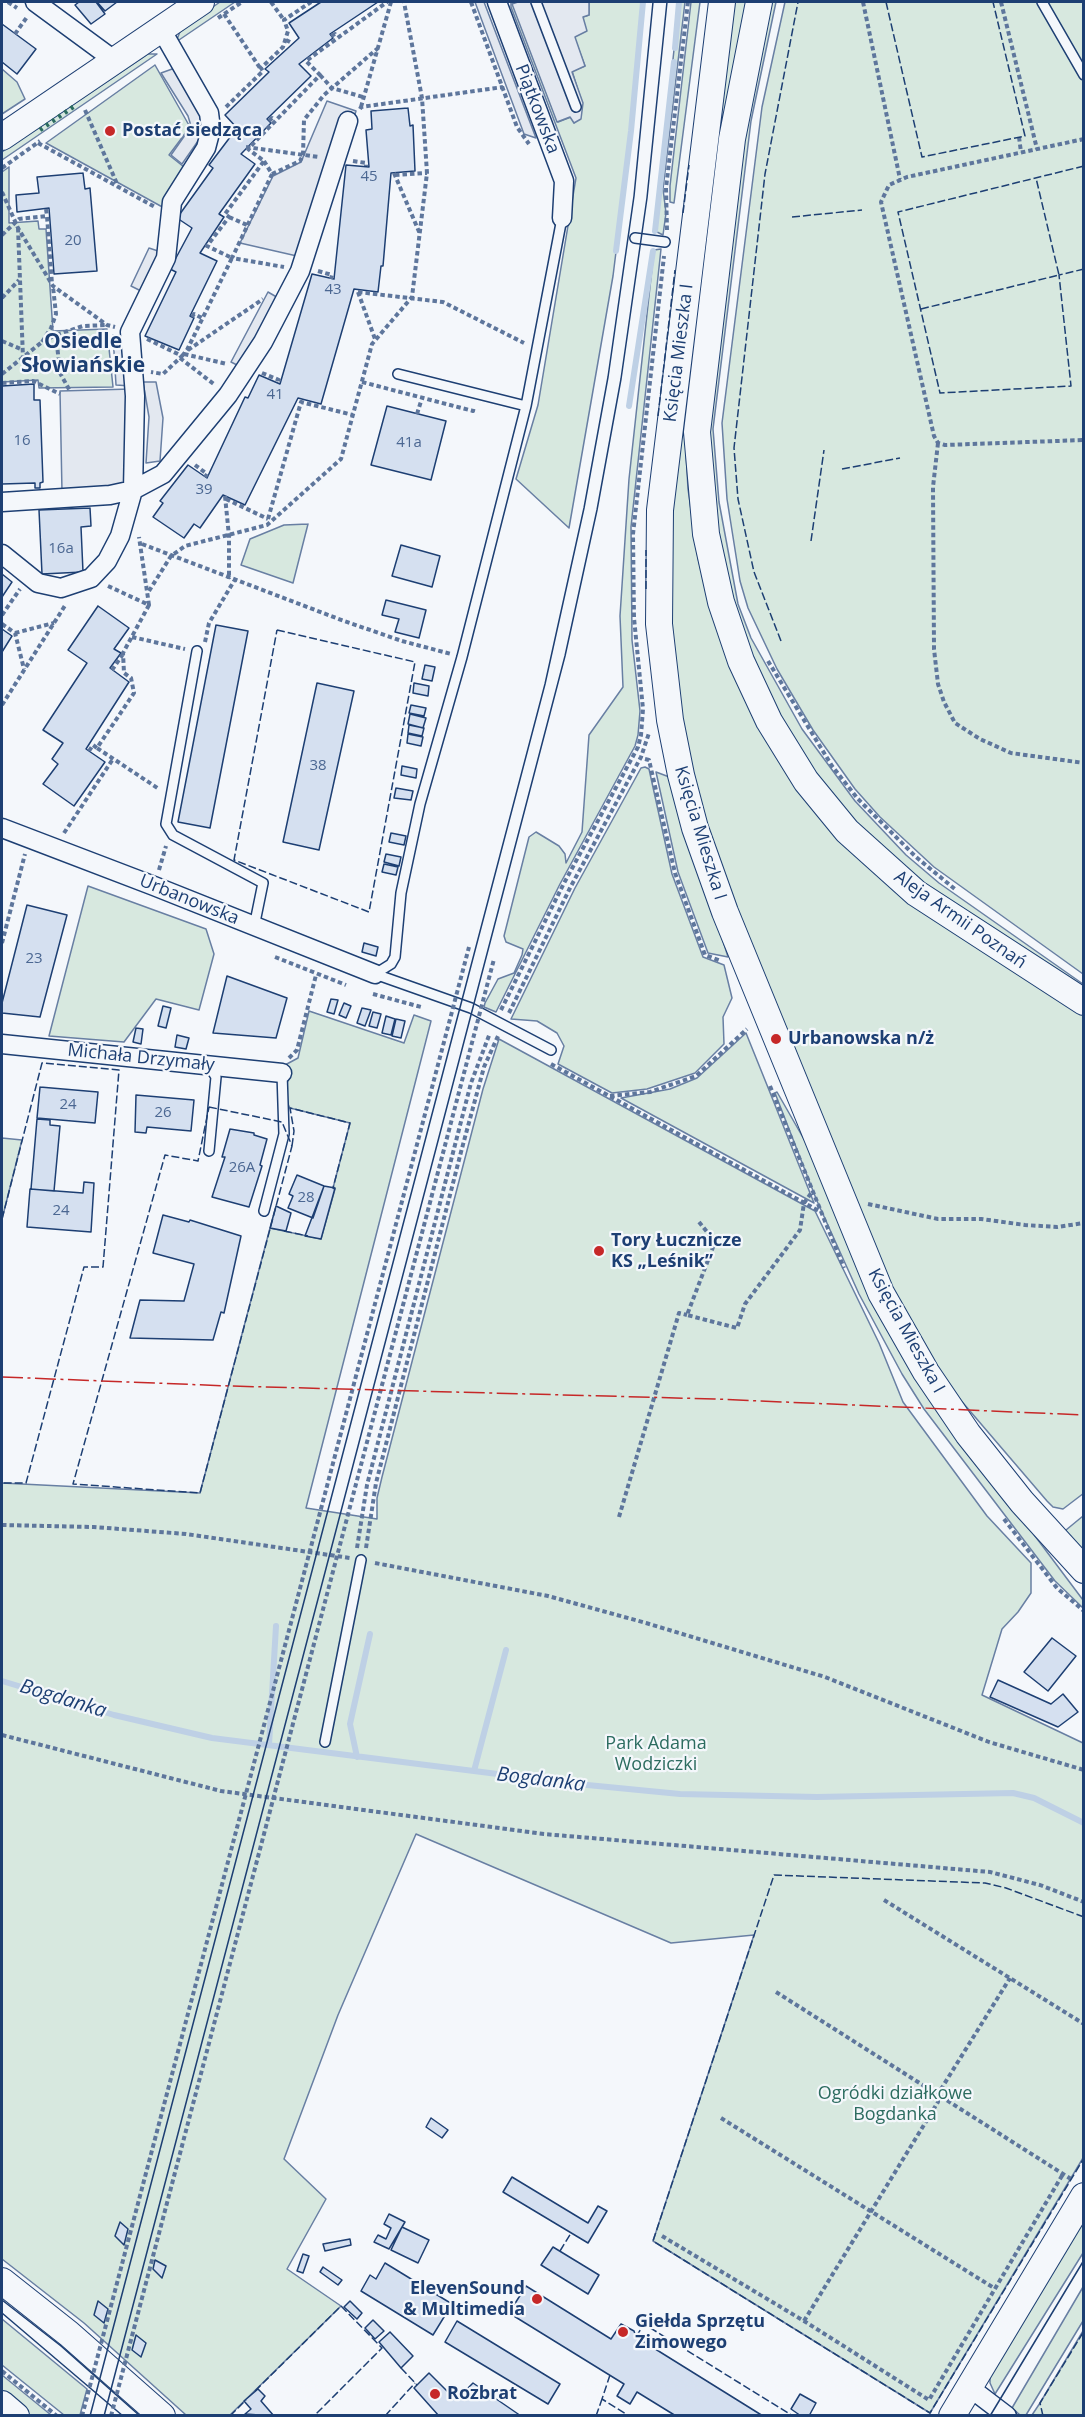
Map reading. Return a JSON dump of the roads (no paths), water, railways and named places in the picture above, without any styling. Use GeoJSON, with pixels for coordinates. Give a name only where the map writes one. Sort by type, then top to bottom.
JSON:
{"type":"FeatureCollection","features":[{"type":"Feature","properties":{"kind":"street"},"geometry":{"type":"LineString","coordinates":[[2,137],[201,2]]}},
{"type":"Feature","properties":{"kind":"street","name":"Piątkowska"},"geometry":{"type":"LineString","coordinates":[[497,2],[564,181],[561,218]]}},
{"type":"Feature","properties":{"kind":"street","name":"Księcia Mieszka I"},"geometry":{"type":"LineString","coordinates":[[722,2],[661,499],[658,570],[661,648],[679,765],[706,864],[881,1293],[926,1372],[990,1463],[1083,1570]]}},
{"type":"Feature","properties":{"kind":"street","name":"Księcia Mieszka I"},"geometry":{"type":"LineString","coordinates":[[698,432],[732,139],[759,2]]}},
{"type":"Feature","properties":{"kind":"street"},"geometry":{"type":"LineString","coordinates":[[32,9],[114,60]]}},
{"type":"Feature","properties":{"kind":"street"},"geometry":{"type":"LineString","coordinates":[[2,554],[38,583],[61,588],[78,584],[96,574],[115,548],[133,490],[135,396],[130,332],[166,258],[172,202],[207,148],[211,129],[209,113],[161,29]]}},
{"type":"Feature","properties":{"kind":"street"},"geometry":{"type":"LineString","coordinates":[[2,502],[110,495],[133,490],[162,474],[253,360],[300,271],[348,121]]}},
{"type":"Feature","properties":{"kind":"street","name":"Aleja Armii Poznań"},"geometry":{"type":"LineString","coordinates":[[698,432],[705,523],[721,602],[752,688],[780,741],[806,781],[866,849],[916,893],[1083,1002]]}},
{"type":"Feature","properties":{"kind":"street","name":"Urbanowska"},"geometry":{"type":"LineString","coordinates":[[2,828],[375,974]]}},
{"type":"Feature","properties":{"kind":"street","name":"Michała Drzymały"},"geometry":{"type":"LineString","coordinates":[[2,1044],[282,1073]]}},
{"type":"Feature","properties":{"kind":"street"},"geometry":{"type":"LineString","coordinates":[[952,2415],[1077,2188]]}},
{"type":"Feature","properties":{"kind":"street"},"geometry":{"type":"LineString","coordinates":[[2,2281],[69,2334],[162,2415]]}},
{"type":"Feature","properties":{"kind":"street"},"geometry":{"type":"LineString","coordinates":[[969,2387],[1007,2415]]}},
{"type":"Feature","properties":{"kind":"street"},"geometry":{"type":"LineString","coordinates":[[2,2404],[15,2415]]}},
{"type":"Feature","properties":{"kind":"lane"},"geometry":{"type":"LineString","coordinates":[[536,2],[576,107]]}},
{"type":"Feature","properties":{"kind":"lane"},"geometry":{"type":"LineString","coordinates":[[1042,2],[1083,75]]}},
{"type":"Feature","properties":{"kind":"lane"},"geometry":{"type":"LineString","coordinates":[[375,974],[391,964],[395,957],[405,873],[438,734],[462,657],[526,406],[561,218]]}},
{"type":"Feature","properties":{"kind":"lane"},"geometry":{"type":"LineString","coordinates":[[635,238],[665,242]]}},
{"type":"Feature","properties":{"kind":"lane"},"geometry":{"type":"LineString","coordinates":[[398,374],[526,406]]}},
{"type":"Feature","properties":{"kind":"lane"},"geometry":{"type":"LineString","coordinates":[[197,651],[166,824],[173,835],[263,883],[255,927]]}},
{"type":"Feature","properties":{"kind":"lane"},"geometry":{"type":"LineString","coordinates":[[375,974],[471,1008],[551,1050]]}},
{"type":"Feature","properties":{"kind":"lane"},"geometry":{"type":"LineString","coordinates":[[208,1066],[216,1077],[209,1150]]}},
{"type":"Feature","properties":{"kind":"lane"},"geometry":{"type":"LineString","coordinates":[[264,1211],[284,1134],[282,1073]]}},
{"type":"Feature","properties":{"kind":"lane"},"geometry":{"type":"LineString","coordinates":[[325,1742],[359,1560]]}},
{"type":"Feature","properties":{"kind":"waterway"},"geometry":{"type":"LineString","coordinates":[[616,251],[631,131],[643,2]]}},
{"type":"Feature","properties":{"kind":"waterway"},"geometry":{"type":"LineString","coordinates":[[675,48],[679,2]]}},
{"type":"Feature","properties":{"kind":"waterway"},"geometry":{"type":"LineString","coordinates":[[655,231],[674,62]]}},
{"type":"Feature","properties":{"kind":"waterway"},"geometry":{"type":"LineString","coordinates":[[629,406],[653,251]]}},
{"type":"Feature","properties":{"kind":"waterway"},"geometry":{"type":"LineString","coordinates":[[269,1745],[276,1626]]}},
{"type":"Feature","properties":{"kind":"waterway"},"geometry":{"type":"LineString","coordinates":[[357,1757],[350,1724],[370,1634]]}},
{"type":"Feature","properties":{"kind":"waterway"},"geometry":{"type":"LineString","coordinates":[[474,1771],[506,1650]]}},
{"type":"Feature","properties":{"kind":"waterway","name":"Bogdanka"},"geometry":{"type":"LineString","coordinates":[[2,1681],[114,1715],[212,1738],[577,1784],[680,1794],[817,1797],[1013,1793],[1034,1798],[1084,1823]]}},
{"type":"Feature","properties":{"kind":"tram line"},"geometry":{"type":"LineString","coordinates":[[90,2416],[545,684],[584,508],[608,377],[634,196],[653,2]]}},
{"type":"Feature","properties":{"kind":"tram line"},"geometry":{"type":"LineString","coordinates":[[104,2416],[565,656],[597,510],[621,379],[647,198],[667,2]]}},
{"type":"Feature","properties":{"kind":"tram line"},"geometry":{"type":"LineString","coordinates":[[990,2416],[1084,2260]]}},
{"type":"Feature","properties":{"kind":"tram line"},"geometry":{"type":"LineString","coordinates":[[2,2300],[61,2346],[140,2416]]}},
{"type":"Feature","properties":{"kind":"tram line"},"geometry":{"type":"LineString","coordinates":[[2,2313],[123,2416]]}},
{"type":"Feature","properties":{"kind":"place","name":"Postać siedząca"},"geometry":{"type":"Point","coordinates":[110,131]}},
{"type":"Feature","properties":{"kind":"place","name":"Urbanowska n/ż"},"geometry":{"type":"Point","coordinates":[776,1039]}},
{"type":"Feature","properties":{"kind":"place","name":"Tory Łucznicze KS „Leśnik”"},"geometry":{"type":"Point","coordinates":[599,1251]}},
{"type":"Feature","properties":{"kind":"place","name":"ElevenSound & Multimedia"},"geometry":{"type":"Point","coordinates":[537,2299]}},
{"type":"Feature","properties":{"kind":"place","name":"Giełda Sprzętu Zimowego"},"geometry":{"type":"Point","coordinates":[623,2332]}},
{"type":"Feature","properties":{"kind":"place","name":"Rozbrat"},"geometry":{"type":"Point","coordinates":[435,2394]}},
{"type":"Feature","properties":{"kind":"district","name":"Osiedle Słowiańskie"},"geometry":{"type":"Point","coordinates":[83,354]}},
{"type":"Feature","properties":{"kind":"park label","name":"Park Adama Wodziczki"},"geometry":{"type":"Point","coordinates":[656,1754]}},
{"type":"Feature","properties":{"kind":"park label","name":"Ogródki działkowe Bogdanka"},"geometry":{"type":"Point","coordinates":[895,2104]}}]}
